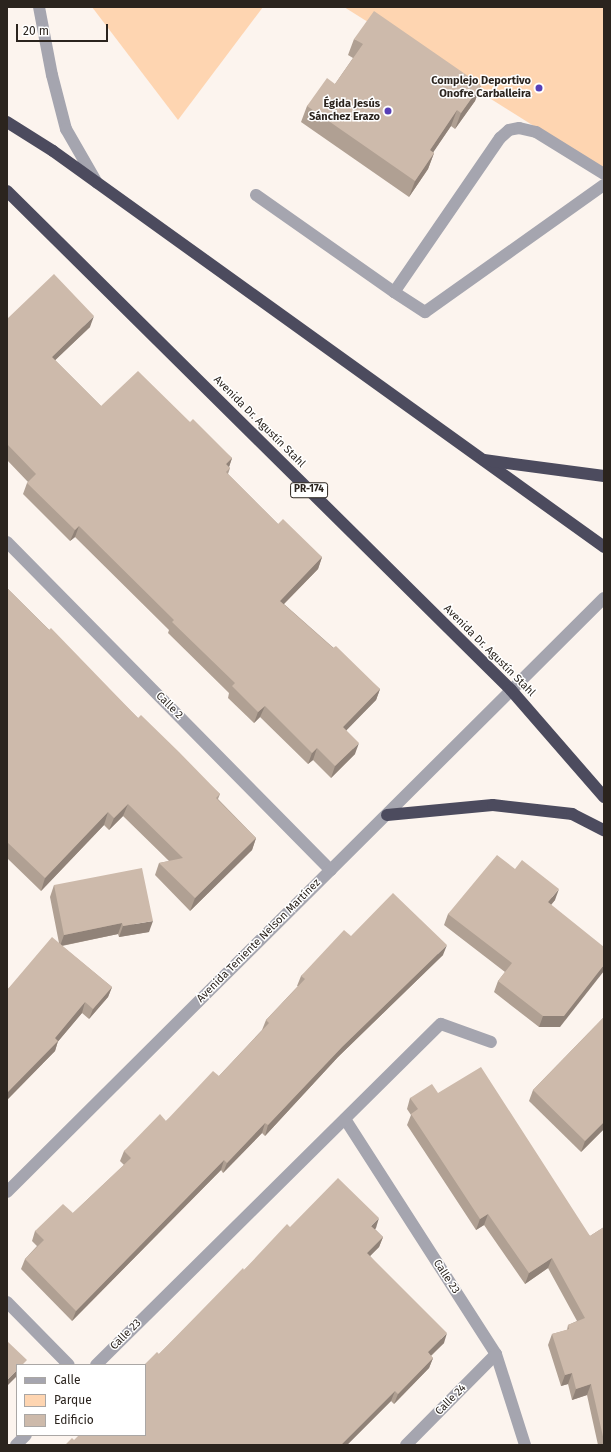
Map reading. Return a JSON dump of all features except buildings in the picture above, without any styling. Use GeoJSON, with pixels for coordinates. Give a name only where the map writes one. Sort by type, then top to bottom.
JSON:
{"type":"FeatureCollection","features":[{"type":"Feature","properties":{"kind":"highway"},"geometry":{"type":"LineString","coordinates":[[7,122],[98,184],[604,547]]}},
{"type":"Feature","properties":{"kind":"highway","name":"Avenida Dr. Agustín Stahl"},"geometry":{"type":"LineString","coordinates":[[7,191],[511,690],[604,797]]}},
{"type":"Feature","properties":{"kind":"highway"},"geometry":{"type":"LineString","coordinates":[[481,459],[604,476]]}},
{"type":"Feature","properties":{"kind":"highway"},"geometry":{"type":"LineString","coordinates":[[387,814],[493,805],[572,814],[604,830]]}},
{"type":"Feature","properties":{"kind":"street"},"geometry":{"type":"LineString","coordinates":[[39,7],[52,75],[66,129],[98,184]]}},
{"type":"Feature","properties":{"kind":"street"},"geometry":{"type":"LineString","coordinates":[[394,292],[500,138],[509,130],[519,128],[536,132],[604,174]]}},
{"type":"Feature","properties":{"kind":"street"},"geometry":{"type":"LineString","coordinates":[[256,196],[425,312],[604,185]]}},
{"type":"Feature","properties":{"kind":"street","name":"Calle 2"},"geometry":{"type":"LineString","coordinates":[[7,542],[331,870]]}},
{"type":"Feature","properties":{"kind":"street","name":"Avenida Teniente Nelson Martínez"},"geometry":{"type":"LineString","coordinates":[[7,1192],[604,598]]}},
{"type":"Feature","properties":{"kind":"street","name":"Calle 23"},"geometry":{"type":"LineString","coordinates":[[97,1364],[441,1024],[491,1042]]}},
{"type":"Feature","properties":{"kind":"street","name":"Calle 23"},"geometry":{"type":"LineString","coordinates":[[345,1119],[496,1354],[525,1445]]}},
{"type":"Feature","properties":{"kind":"street"},"geometry":{"type":"LineString","coordinates":[[7,1302],[68,1364]]}},
{"type":"Feature","properties":{"kind":"street","name":"Calle 24"},"geometry":{"type":"LineString","coordinates":[[406,1445],[496,1354]]}},
{"type":"Feature","properties":{"kind":"street"},"geometry":{"type":"LineString","coordinates":[[16,1445],[25,1436]]}},
{"type":"Feature","properties":{"kind":"green space"},"geometry":{"type":"Polygon","coordinates":[[[92,7],[263,7],[178,120],[92,7]]]}},
{"type":"Feature","properties":{"kind":"green space","name":"Complejo Deportivo Onofre Carballeira"},"geometry":{"type":"Polygon","coordinates":[[[344,7],[604,7],[604,170],[344,7]]]}},
{"type":"Feature","properties":{"kind":"place","name":"Complejo Deportivo Onofre Carballeira"},"geometry":{"type":"Point","coordinates":[539,88]}},
{"type":"Feature","properties":{"kind":"place","name":"Égida Jesús Sánchez Erazo"},"geometry":{"type":"Point","coordinates":[388,111]}}]}
